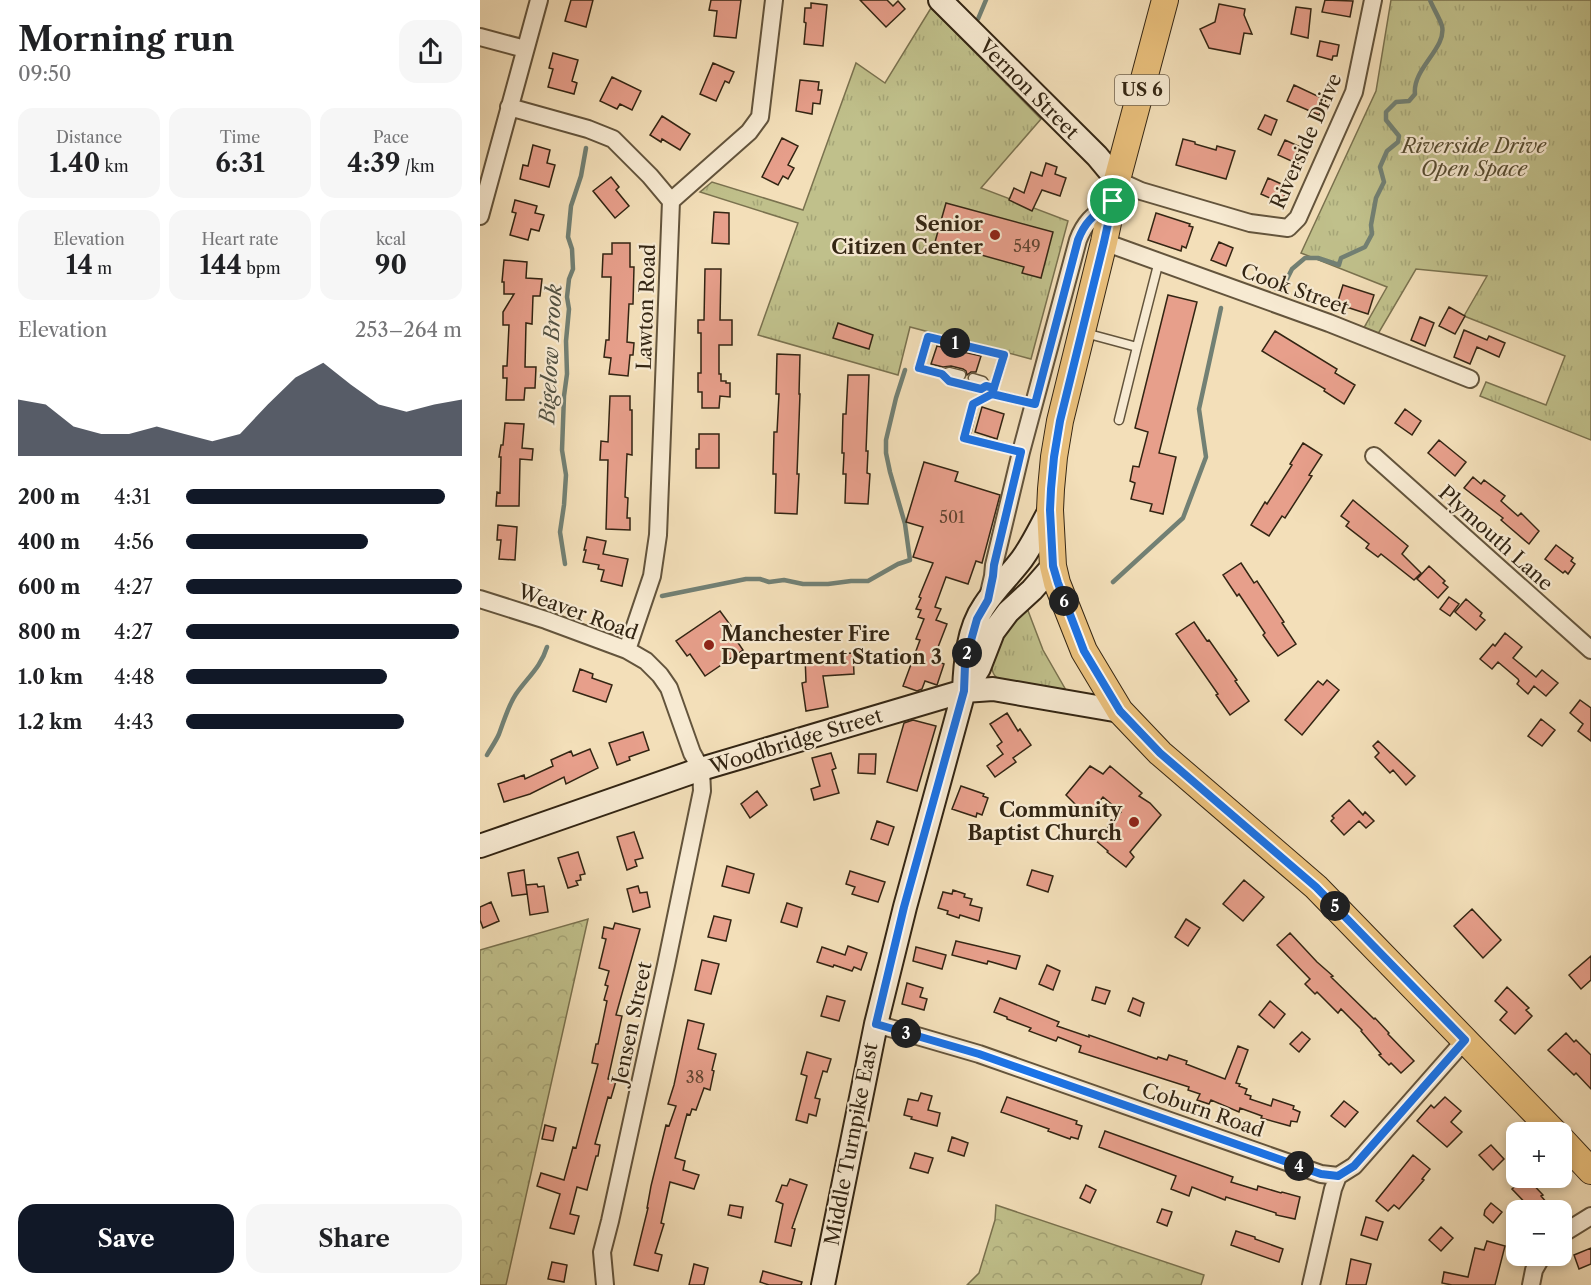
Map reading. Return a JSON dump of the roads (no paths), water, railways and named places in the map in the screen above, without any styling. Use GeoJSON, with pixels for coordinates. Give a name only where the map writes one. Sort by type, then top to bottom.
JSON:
{"type":"FeatureCollection","features":[{"type":"Feature","properties":{"kind":"main road","name":"Vernon Street"},"geometry":{"type":"LineString","coordinates":[[940,0],[1097,156],[1115,190]]}},
{"type":"Feature","properties":{"kind":"main road","name":"Middle Turnpike East"},"geometry":{"type":"LineString","coordinates":[[823,1285],[876,1024],[904,907],[964,691],[965,665],[970,644],[977,619],[988,600],[1022,558],[1050,510],[1054,457],[1060,421],[1115,190],[1165,0]]}},
{"type":"Feature","properties":{"kind":"main road","name":"US 6"},"geometry":{"type":"LineString","coordinates":[[1050,510],[1053,566],[1058,583],[1084,651],[1120,711],[1160,753],[1316,887],[1544,1122]]}},
{"type":"Feature","properties":{"kind":"main road","name":"Middle Turnpike East"},"geometry":{"type":"LineString","coordinates":[[964,691],[979,668],[993,632],[1008,612],[1053,566]]}},
{"type":"Feature","properties":{"kind":"main road","name":"Woodbridge Street"},"geometry":{"type":"LineString","coordinates":[[480,846],[701,769],[964,691],[993,690],[1120,711]]}},
{"type":"Feature","properties":{"kind":"main road"},"geometry":{"type":"LineString","coordinates":[[1572,1151],[1591,1171]]}},
{"type":"Feature","properties":{"kind":"street"},"geometry":{"type":"LineString","coordinates":[[480,216],[539,0]]}},
{"type":"Feature","properties":{"kind":"street"},"geometry":{"type":"LineString","coordinates":[[509,107],[588,129],[614,139],[671,201],[748,132],[760,117],[774,0]]}},
{"type":"Feature","properties":{"kind":"street","name":"Riverside Drive"},"geometry":{"type":"LineString","coordinates":[[1115,190],[1141,191],[1250,223],[1288,228],[1298,218],[1354,92],[1373,0]]}},
{"type":"Feature","properties":{"kind":"street"},"geometry":{"type":"LineString","coordinates":[[480,37],[525,49]]}},
{"type":"Feature","properties":{"kind":"street","name":"Middle Turnpike East"},"geometry":{"type":"LineString","coordinates":[[988,600],[1021,452],[1078,240],[1084,225],[1115,190]]}},
{"type":"Feature","properties":{"kind":"street","name":"Lawton Road"},"geometry":{"type":"LineString","coordinates":[[627,650],[652,576],[658,534],[671,201]]}},
{"type":"Feature","properties":{"kind":"street","name":"Cook Street"},"geometry":{"type":"LineString","coordinates":[[1104,242],[1329,323],[1470,379]]}},
{"type":"Feature","properties":{"kind":"street","name":"Plymouth Lane"},"geometry":{"type":"LineString","coordinates":[[1374,456],[1591,650]]}},
{"type":"Feature","properties":{"kind":"street","name":"Weaver Road"},"geometry":{"type":"LineString","coordinates":[[480,599],[627,650],[646,661],[669,688],[692,753],[701,769]]}},
{"type":"Feature","properties":{"kind":"street","name":"Jensen Street"},"geometry":{"type":"LineString","coordinates":[[605,1285],[602,1252],[676,918],[702,791],[701,769]]}},
{"type":"Feature","properties":{"kind":"street","name":"Coburn Road"},"geometry":{"type":"LineString","coordinates":[[876,1024],[979,1054],[1321,1174],[1338,1176]]}},
{"type":"Feature","properties":{"kind":"street"},"geometry":{"type":"LineString","coordinates":[[1311,1285],[1338,1176],[1354,1166],[1465,1040]]}},
{"type":"Feature","properties":{"kind":"street"},"geometry":{"type":"LineString","coordinates":[[1572,1228],[1591,1216]]}},
{"type":"Feature","properties":{"kind":"street"},"geometry":{"type":"LineString","coordinates":[[1531,1285],[1536,1266]]}},
{"type":"Feature","properties":{"kind":"lane"},"geometry":{"type":"LineString","coordinates":[[1119,420],[1159,261]]}},
{"type":"Feature","properties":{"kind":"lane"},"geometry":{"type":"LineString","coordinates":[[1082,332],[1137,347]]}},
{"type":"Feature","properties":{"kind":"lane"},"geometry":{"type":"LineString","coordinates":[[1021,452],[964,438],[973,404],[991,389],[1004,355],[928,337],[919,368],[942,374],[949,381],[981,389],[991,389],[1035,404]]}},
{"type":"Feature","properties":{"kind":"lane"},"geometry":{"type":"LineString","coordinates":[[942,374],[949,372],[961,375]]}},
{"type":"Feature","properties":{"kind":"lane"},"geometry":{"type":"LineString","coordinates":[[973,378],[983,381],[991,389]]}},
{"type":"Feature","properties":{"kind":"waterway"},"geometry":{"type":"LineString","coordinates":[[978,19],[986,0]]}},
{"type":"Feature","properties":{"kind":"waterway"},"geometry":{"type":"LineString","coordinates":[[1276,289],[1285,283],[1292,269],[1305,258],[1318,258],[1339,265],[1341,258],[1365,247],[1372,234],[1371,225],[1376,198],[1384,182],[1380,167],[1387,151],[1398,142],[1399,136],[1386,120],[1386,112],[1396,102],[1409,101],[1415,94],[1419,76],[1435,51],[1442,34],[1442,26],[1430,0]]}},
{"type":"Feature","properties":{"kind":"waterway","name":"Bigelow Brook"},"geometry":{"type":"LineString","coordinates":[[565,564],[560,532],[566,475],[562,450],[567,374],[566,341],[569,309],[567,297],[569,279],[573,269],[572,249],[568,237],[571,206],[581,176],[586,148]]}},
{"type":"Feature","properties":{"kind":"waterway"},"geometry":{"type":"LineString","coordinates":[[1113,582],[1183,518],[1206,457],[1199,409],[1221,308]]}},
{"type":"Feature","properties":{"kind":"waterway"},"geometry":{"type":"LineString","coordinates":[[662,596],[746,579],[760,579],[769,582],[784,580],[803,584],[868,581],[910,560],[905,524],[886,453],[886,440],[905,370]]}},
{"type":"Feature","properties":{"kind":"waterway","name":"Bigelow Brook"},"geometry":{"type":"LineString","coordinates":[[487,755],[498,737],[513,699],[537,666],[547,647]]}},
{"type":"Feature","properties":{"kind":"place","name":"Senior Citizen Center"},"geometry":{"type":"Point","coordinates":[995,235]}},
{"type":"Feature","properties":{"kind":"place","name":"Manchester Fire Department Station 3"},"geometry":{"type":"Point","coordinates":[709,645]}},
{"type":"Feature","properties":{"kind":"place","name":"Community Baptist Church"},"geometry":{"type":"Point","coordinates":[1134,822]}},
{"type":"Feature","properties":{"kind":"park label","name":"Riverside Drive Open Space"},"geometry":{"type":"Point","coordinates":[1474,158]}}]}
